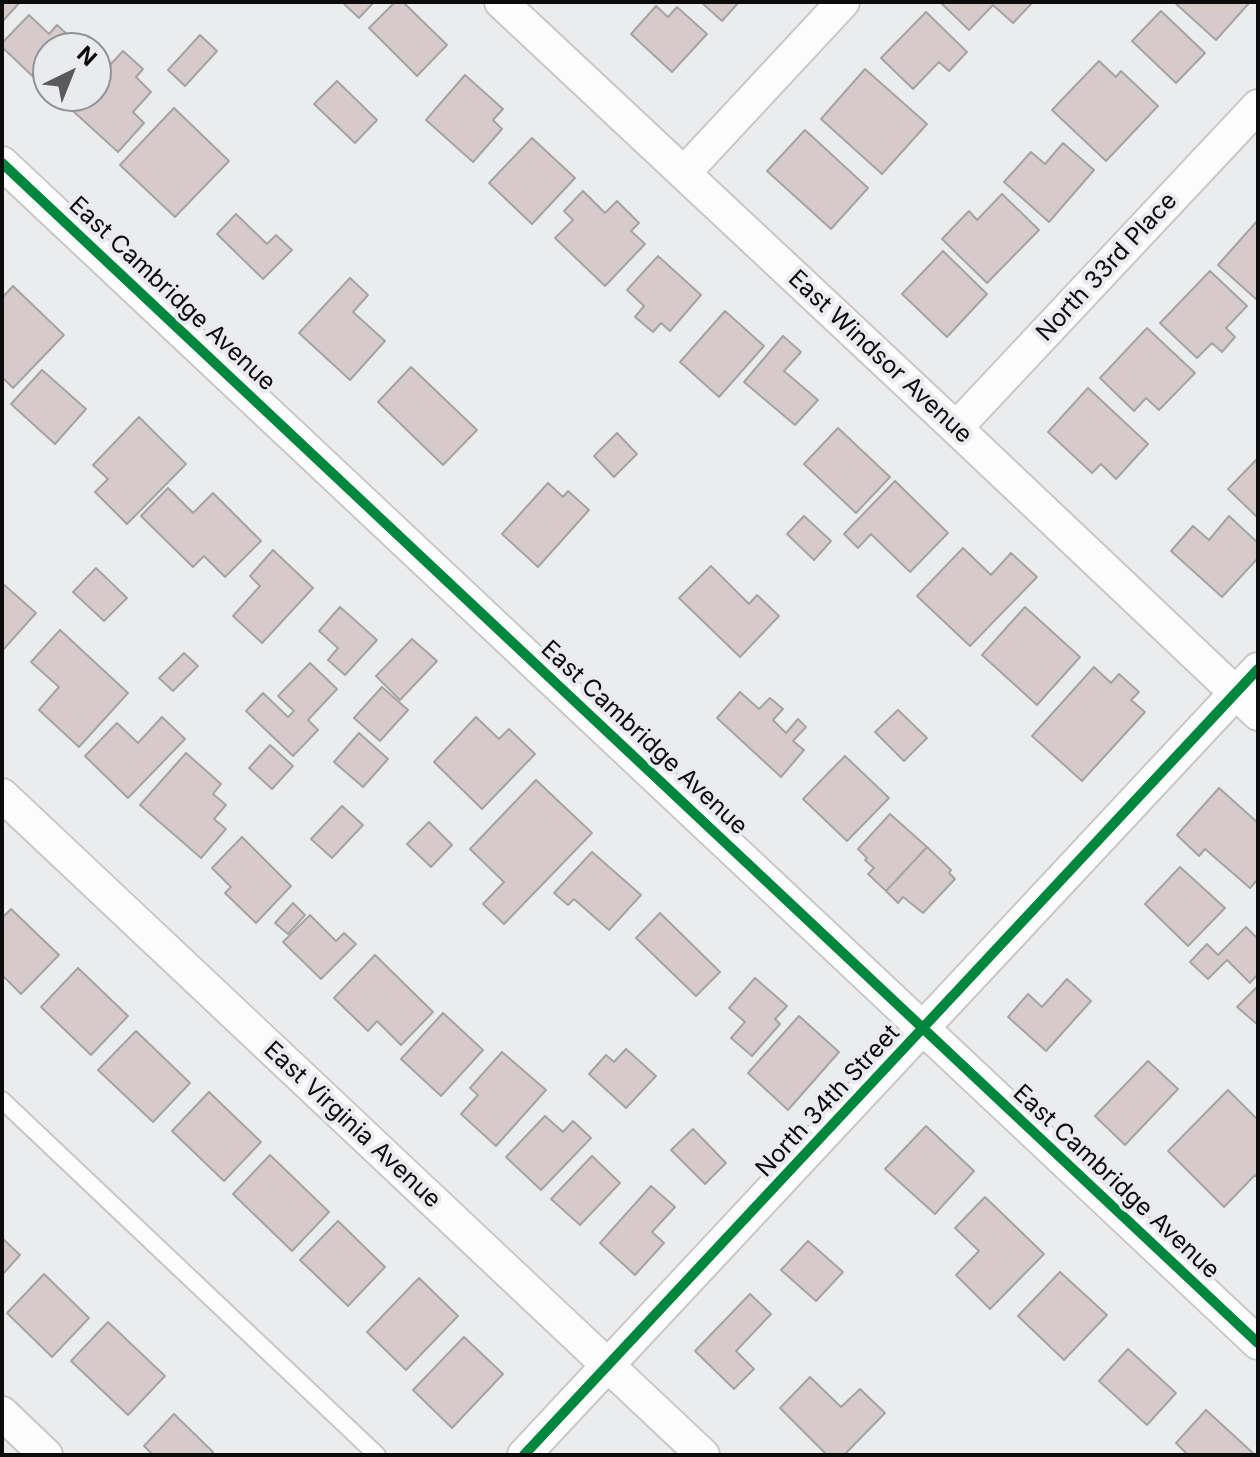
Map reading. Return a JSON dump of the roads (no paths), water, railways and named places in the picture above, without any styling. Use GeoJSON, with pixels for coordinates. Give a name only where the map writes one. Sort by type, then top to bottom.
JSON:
{"type":"FeatureCollection","features":[{"type":"Feature","properties":{"kind":"street","name":"East Windsor Avenue"},"geometry":{"type":"LineString","coordinates":[[501,2],[1247,704]]}},
{"type":"Feature","properties":{"kind":"street"},"geometry":{"type":"LineString","coordinates":[[684,173],[843,2]]}},
{"type":"Feature","properties":{"kind":"street","name":"North 33rd Place"},"geometry":{"type":"LineString","coordinates":[[956,428],[1258,106]]}},
{"type":"Feature","properties":{"kind":"street","name":"East Cambridge Avenue"},"geometry":{"type":"LineString","coordinates":[[2,163],[1258,1343]]}},
{"type":"Feature","properties":{"kind":"street","name":"North 34th Street"},"geometry":{"type":"LineString","coordinates":[[524,1455],[923,1028],[1247,704],[1258,669]]}},
{"type":"Feature","properties":{"kind":"street","name":"East Virginia Avenue"},"geometry":{"type":"LineString","coordinates":[[2,795],[703,1455]]}},
{"type":"Feature","properties":{"kind":"street"},"geometry":{"type":"LineString","coordinates":[[2,1413],[46,1455]]}},
{"type":"Feature","properties":{"kind":"lane"},"geometry":{"type":"LineString","coordinates":[[2,1100],[377,1455]]}}]}
